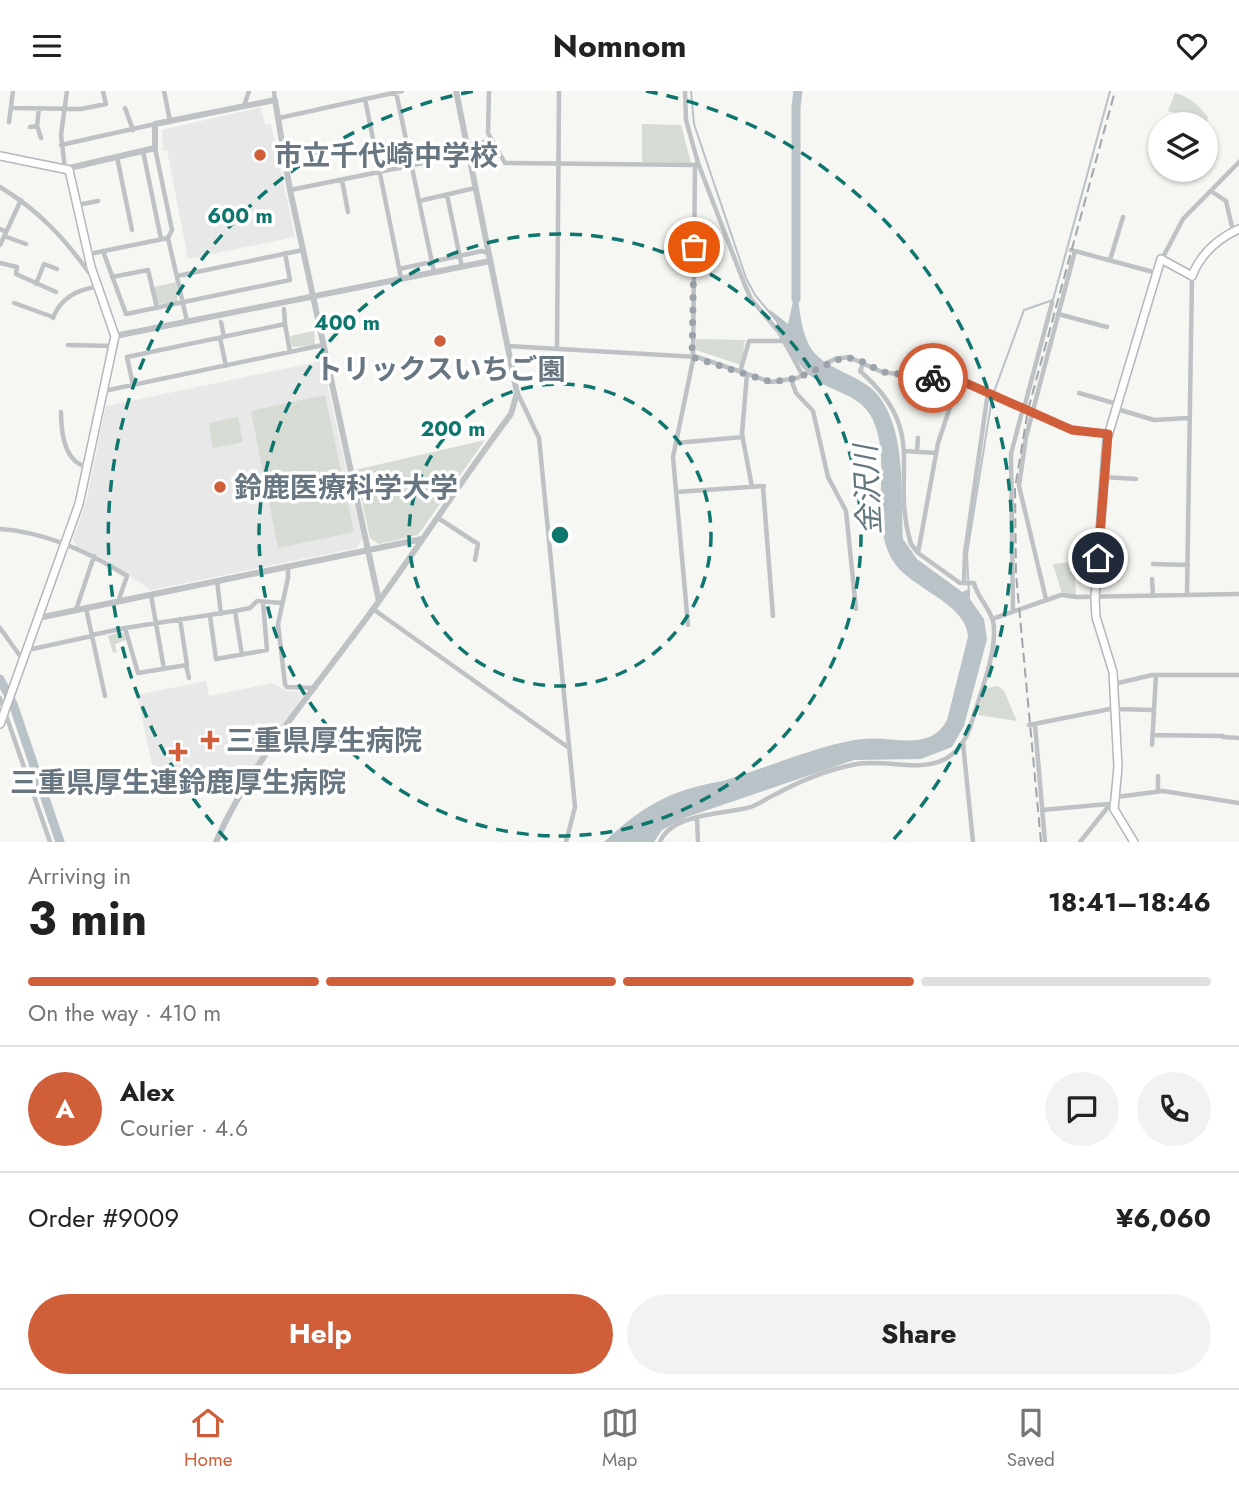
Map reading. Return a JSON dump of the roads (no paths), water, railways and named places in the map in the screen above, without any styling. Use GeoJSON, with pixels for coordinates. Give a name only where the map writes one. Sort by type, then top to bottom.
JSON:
{"type":"FeatureCollection","features":[{"type":"Feature","properties":{"kind":"main road"},"geometry":{"type":"LineString","coordinates":[[0,156],[65,169],[71,174],[88,255],[115,336],[88,467],[64,545],[0,724]]}},
{"type":"Feature","properties":{"kind":"main road"},"geometry":{"type":"LineString","coordinates":[[1134,842],[1116,815],[1118,767],[1114,684],[1110,656],[1096,617],[1095,596],[1108,434],[1161,259],[1192,276],[1208,249],[1236,230]]}},
{"type":"Feature","properties":{"kind":"street"},"geometry":{"type":"LineString","coordinates":[[9,122],[9,112],[13,108],[13,91]]}},
{"type":"Feature","properties":{"kind":"street"},"geometry":{"type":"LineString","coordinates":[[67,91],[61,145],[65,169],[155,148]]}},
{"type":"Feature","properties":{"kind":"street"},"geometry":{"type":"LineString","coordinates":[[13,108],[64,110],[106,104],[103,91]]}},
{"type":"Feature","properties":{"kind":"street"},"geometry":{"type":"LineString","coordinates":[[164,91],[170,122]]}},
{"type":"Feature","properties":{"kind":"street"},"geometry":{"type":"LineString","coordinates":[[244,106],[249,91]]}},
{"type":"Feature","properties":{"kind":"street"},"geometry":{"type":"LineString","coordinates":[[274,91],[290,190],[379,601]]}},
{"type":"Feature","properties":{"kind":"street"},"geometry":{"type":"LineString","coordinates":[[456,91],[517,393],[539,438],[575,807],[566,842]]}},
{"type":"Feature","properties":{"kind":"street"},"geometry":{"type":"LineString","coordinates":[[489,91],[486,121],[505,163],[696,164]]}},
{"type":"Feature","properties":{"kind":"street"},"geometry":{"type":"LineString","coordinates":[[557,349],[559,91]]}},
{"type":"Feature","properties":{"kind":"street"},"geometry":{"type":"LineString","coordinates":[[685,91],[686,120],[696,164],[744,283],[751,299],[776,327],[803,376]]}},
{"type":"Feature","properties":{"kind":"street"},"geometry":{"type":"LineString","coordinates":[[279,118],[399,92],[411,166],[434,272]]}},
{"type":"Feature","properties":{"kind":"street"},"geometry":{"type":"LineString","coordinates":[[365,99],[401,278]]}},
{"type":"Feature","properties":{"kind":"street"},"geometry":{"type":"LineString","coordinates":[[61,145],[275,100]]}},
{"type":"Feature","properties":{"kind":"street"},"geometry":{"type":"LineString","coordinates":[[125,107],[133,129]]}},
{"type":"Feature","properties":{"kind":"street"},"geometry":{"type":"LineString","coordinates":[[39,108],[37,126],[41,138]]}},
{"type":"Feature","properties":{"kind":"street"},"geometry":{"type":"LineString","coordinates":[[155,124],[155,148],[172,230],[169,237],[187,321]]}},
{"type":"Feature","properties":{"kind":"street"},"geometry":{"type":"LineString","coordinates":[[30,127],[37,126]]}},
{"type":"Feature","properties":{"kind":"street"},"geometry":{"type":"LineString","coordinates":[[466,144],[493,141]]}},
{"type":"Feature","properties":{"kind":"street"},"geometry":{"type":"LineString","coordinates":[[143,151],[161,239]]}},
{"type":"Feature","properties":{"kind":"street"},"geometry":{"type":"LineString","coordinates":[[290,190],[468,154]]}},
{"type":"Feature","properties":{"kind":"street"},"geometry":{"type":"LineString","coordinates":[[117,156],[132,230]]}},
{"type":"Feature","properties":{"kind":"street"},"geometry":{"type":"LineString","coordinates":[[1161,259],[1183,219],[1239,162]]}},
{"type":"Feature","properties":{"kind":"street"},"geometry":{"type":"LineString","coordinates":[[688,625],[673,457],[692,357],[696,164]]}},
{"type":"Feature","properties":{"kind":"street"},"geometry":{"type":"LineString","coordinates":[[342,180],[348,212]]}},
{"type":"Feature","properties":{"kind":"street"},"geometry":{"type":"LineString","coordinates":[[0,187],[21,200],[59,233],[98,286],[75,292],[53,318],[14,303]]}},
{"type":"Feature","properties":{"kind":"street"},"geometry":{"type":"LineString","coordinates":[[419,201],[475,188]]}},
{"type":"Feature","properties":{"kind":"street"},"geometry":{"type":"LineString","coordinates":[[1211,191],[1226,201],[1236,230]]}},
{"type":"Feature","properties":{"kind":"street"},"geometry":{"type":"LineString","coordinates":[[447,195],[462,267]]}},
{"type":"Feature","properties":{"kind":"street"},"geometry":{"type":"LineString","coordinates":[[0,245],[21,200]]}},
{"type":"Feature","properties":{"kind":"street"},"geometry":{"type":"LineString","coordinates":[[77,205],[98,201]]}},
{"type":"Feature","properties":{"kind":"street"},"geometry":{"type":"LineString","coordinates":[[1110,260],[1123,217]]}},
{"type":"Feature","properties":{"kind":"street"},"geometry":{"type":"LineString","coordinates":[[0,229],[26,244]]}},
{"type":"Feature","properties":{"kind":"street"},"geometry":{"type":"LineString","coordinates":[[88,255],[169,237]]}},
{"type":"Feature","properties":{"kind":"street"},"geometry":{"type":"LineString","coordinates":[[177,276],[303,250]]}},
{"type":"Feature","properties":{"kind":"street"},"geometry":{"type":"LineString","coordinates":[[103,251],[126,314],[290,280],[285,253]]}},
{"type":"Feature","properties":{"kind":"street"},"geometry":{"type":"LineString","coordinates":[[399,269],[482,251],[490,258]]}},
{"type":"Feature","properties":{"kind":"street"},"geometry":{"type":"LineString","coordinates":[[1046,599],[1019,486],[1032,412],[1073,251],[1157,273]]}},
{"type":"Feature","properties":{"kind":"street"},"geometry":{"type":"LineString","coordinates":[[115,336],[462,267],[490,258]]}},
{"type":"Feature","properties":{"kind":"street"},"geometry":{"type":"LineString","coordinates":[[0,263],[17,267],[16,274],[56,292]]}},
{"type":"Feature","properties":{"kind":"street"},"geometry":{"type":"LineString","coordinates":[[36,284],[44,264],[57,269]]}},
{"type":"Feature","properties":{"kind":"street"},"geometry":{"type":"LineString","coordinates":[[113,277],[148,270],[157,308]]}},
{"type":"Feature","properties":{"kind":"street"},"geometry":{"type":"LineString","coordinates":[[1187,595],[1192,276]]}},
{"type":"Feature","properties":{"kind":"street"},"geometry":{"type":"LineString","coordinates":[[1013,611],[1011,454],[1052,303]]}},
{"type":"Feature","properties":{"kind":"street"},"geometry":{"type":"LineString","coordinates":[[284,309],[290,352]]}},
{"type":"Feature","properties":{"kind":"street"},"geometry":{"type":"LineString","coordinates":[[1058,314],[1107,327]]}},
{"type":"Feature","properties":{"kind":"street"},"geometry":{"type":"LineString","coordinates":[[222,322],[226,366]]}},
{"type":"Feature","properties":{"kind":"street"},"geometry":{"type":"LineString","coordinates":[[133,385],[127,357],[285,324]]}},
{"type":"Feature","properties":{"kind":"street"},"geometry":{"type":"LineString","coordinates":[[740,372],[748,341],[783,341]]}},
{"type":"Feature","properties":{"kind":"street"},"geometry":{"type":"LineString","coordinates":[[68,345],[112,346]]}},
{"type":"Feature","properties":{"kind":"street"},"geometry":{"type":"LineString","coordinates":[[104,391],[323,345]]}},
{"type":"Feature","properties":{"kind":"street"},"geometry":{"type":"LineString","coordinates":[[508,346],[692,357],[771,382],[803,376],[831,362],[849,357],[882,372],[958,381],[1072,430],[1108,434]]}},
{"type":"Feature","properties":{"kind":"street"},"geometry":{"type":"LineString","coordinates":[[863,362],[860,371],[888,398],[898,417],[904,451],[908,533],[918,553],[960,583],[967,581]]}},
{"type":"Feature","properties":{"kind":"street"},"geometry":{"type":"LineString","coordinates":[[747,374],[743,437],[751,487]]}},
{"type":"Feature","properties":{"kind":"street"},"geometry":{"type":"LineString","coordinates":[[791,379],[796,393],[813,411],[828,477],[846,511],[856,609]]}},
{"type":"Feature","properties":{"kind":"street"},"geometry":{"type":"LineString","coordinates":[[918,553],[936,453],[958,381]]}},
{"type":"Feature","properties":{"kind":"street"},"geometry":{"type":"LineString","coordinates":[[216,842],[236,800],[511,414],[517,393]]}},
{"type":"Feature","properties":{"kind":"street"},"geometry":{"type":"LineString","coordinates":[[660,842],[663,835],[674,827],[758,804],[779,792],[849,765],[936,763],[951,755],[963,742],[971,728],[995,637],[992,619],[967,581],[965,553],[991,393]]}},
{"type":"Feature","properties":{"kind":"street"},"geometry":{"type":"LineString","coordinates":[[1079,393],[1154,420],[1188,418]]}},
{"type":"Feature","properties":{"kind":"street"},"geometry":{"type":"LineString","coordinates":[[61,412],[61,426],[70,458],[77,465],[88,467]]}},
{"type":"Feature","properties":{"kind":"street"},"geometry":{"type":"LineString","coordinates":[[676,443],[743,437]]}},
{"type":"Feature","properties":{"kind":"street"},"geometry":{"type":"LineString","coordinates":[[917,452],[918,438]]}},
{"type":"Feature","properties":{"kind":"street"},"geometry":{"type":"LineString","coordinates":[[904,451],[936,453]]}},
{"type":"Feature","properties":{"kind":"street"},"geometry":{"type":"LineString","coordinates":[[1103,477],[1136,479]]}},
{"type":"Feature","properties":{"kind":"street"},"geometry":{"type":"LineString","coordinates":[[676,492],[764,486],[773,616]]}},
{"type":"Feature","properties":{"kind":"street"},"geometry":{"type":"LineString","coordinates":[[437,517],[480,545],[475,560]]}},
{"type":"Feature","properties":{"kind":"street"},"geometry":{"type":"LineString","coordinates":[[0,529],[38,533],[94,556],[127,576],[118,602]]}},
{"type":"Feature","properties":{"kind":"street"},"geometry":{"type":"LineString","coordinates":[[38,618],[422,539]]}},
{"type":"Feature","properties":{"kind":"street"},"geometry":{"type":"LineString","coordinates":[[76,610],[94,556]]}},
{"type":"Feature","properties":{"kind":"street"},"geometry":{"type":"LineString","coordinates":[[1153,564],[1188,565]]}},
{"type":"Feature","properties":{"kind":"street"},"geometry":{"type":"LineString","coordinates":[[288,566],[278,624],[285,684],[287,687],[316,688]]}},
{"type":"Feature","properties":{"kind":"street"},"geometry":{"type":"LineString","coordinates":[[1152,579],[1153,596]]}},
{"type":"Feature","properties":{"kind":"street"},"geometry":{"type":"LineString","coordinates":[[217,581],[221,614]]}},
{"type":"Feature","properties":{"kind":"street"},"geometry":{"type":"LineString","coordinates":[[992,619],[1061,595],[1239,594]]}},
{"type":"Feature","properties":{"kind":"street"},"geometry":{"type":"LineString","coordinates":[[151,595],[164,669]]}},
{"type":"Feature","properties":{"kind":"street"},"geometry":{"type":"LineString","coordinates":[[27,650],[125,628],[250,608],[257,601],[282,603]]}},
{"type":"Feature","properties":{"kind":"street"},"geometry":{"type":"LineString","coordinates":[[210,616],[216,659],[267,650],[263,602]]}},
{"type":"Feature","properties":{"kind":"street"},"geometry":{"type":"LineString","coordinates":[[86,608],[105,696]]}},
{"type":"Feature","properties":{"kind":"street"},"geometry":{"type":"LineString","coordinates":[[373,608],[569,747]]}},
{"type":"Feature","properties":{"kind":"street"},"geometry":{"type":"LineString","coordinates":[[235,611],[242,655]]}},
{"type":"Feature","properties":{"kind":"street"},"geometry":{"type":"LineString","coordinates":[[180,619],[189,678]]}},
{"type":"Feature","properties":{"kind":"street"},"geometry":{"type":"LineString","coordinates":[[0,628],[23,660]]}},
{"type":"Feature","properties":{"kind":"street"},"geometry":{"type":"LineString","coordinates":[[125,628],[138,673],[186,665]]}},
{"type":"Feature","properties":{"kind":"street"},"geometry":{"type":"LineString","coordinates":[[1114,684],[1156,675],[1239,675]]}},
{"type":"Feature","properties":{"kind":"street"},"geometry":{"type":"LineString","coordinates":[[1152,745],[1156,675]]}},
{"type":"Feature","properties":{"kind":"street"},"geometry":{"type":"LineString","coordinates":[[0,698],[50,842]]}},
{"type":"Feature","properties":{"kind":"street"},"geometry":{"type":"LineString","coordinates":[[1045,842],[1032,725],[1115,708],[1153,710]]}},
{"type":"Feature","properties":{"kind":"street"},"geometry":{"type":"LineString","coordinates":[[1152,735],[1239,738]]}},
{"type":"Feature","properties":{"kind":"street"},"geometry":{"type":"LineString","coordinates":[[963,742],[973,842]]}},
{"type":"Feature","properties":{"kind":"street"},"geometry":{"type":"LineString","coordinates":[[1158,776],[1158,792]]}},
{"type":"Feature","properties":{"kind":"street"},"geometry":{"type":"LineString","coordinates":[[1080,842],[1116,797],[1158,792],[1239,803]]}},
{"type":"Feature","properties":{"kind":"street"},"geometry":{"type":"LineString","coordinates":[[1042,810],[1108,804]]}},
{"type":"Feature","properties":{"kind":"street"},"geometry":{"type":"LineString","coordinates":[[696,820],[698,842]]}},
{"type":"Feature","properties":{"kind":"waterway"},"geometry":{"type":"LineString","coordinates":[[691,91],[694,124],[746,278],[755,295],[776,320]]}},
{"type":"Feature","properties":{"kind":"waterway","name":"金沢川"},"geometry":{"type":"LineString","coordinates":[[796,299],[798,91]]}},
{"type":"Feature","properties":{"kind":"waterway"},"geometry":{"type":"LineString","coordinates":[[994,392],[1024,310],[1053,300],[1110,91]]}},
{"type":"Feature","properties":{"kind":"waterway"},"geometry":{"type":"LineString","coordinates":[[969,596],[967,554],[992,398]]}},
{"type":"Feature","properties":{"kind":"waterway"},"geometry":{"type":"LineString","coordinates":[[0,679],[13,704],[60,842]]}},
{"type":"Feature","properties":{"kind":"railway"},"geometry":{"type":"LineString","coordinates":[[1041,842],[1016,574],[1015,488],[1028,410],[1115,91]]}},
{"type":"Feature","properties":{"kind":"place","name":"市立千代崎中学校"},"geometry":{"type":"Point","coordinates":[260,155]}},
{"type":"Feature","properties":{"kind":"place","name":"トリックスいちご園"},"geometry":{"type":"Point","coordinates":[440,341]}},
{"type":"Feature","properties":{"kind":"place","name":"鈴鹿医療科学大学"},"geometry":{"type":"Point","coordinates":[220,487]}},
{"type":"Feature","properties":{"kind":"place","name":"三重県厚生病院"},"geometry":{"type":"Point","coordinates":[210,740]}},
{"type":"Feature","properties":{"kind":"place","name":"三重県厚生連鈴鹿厚生病院"},"geometry":{"type":"Point","coordinates":[178,752]}}]}
